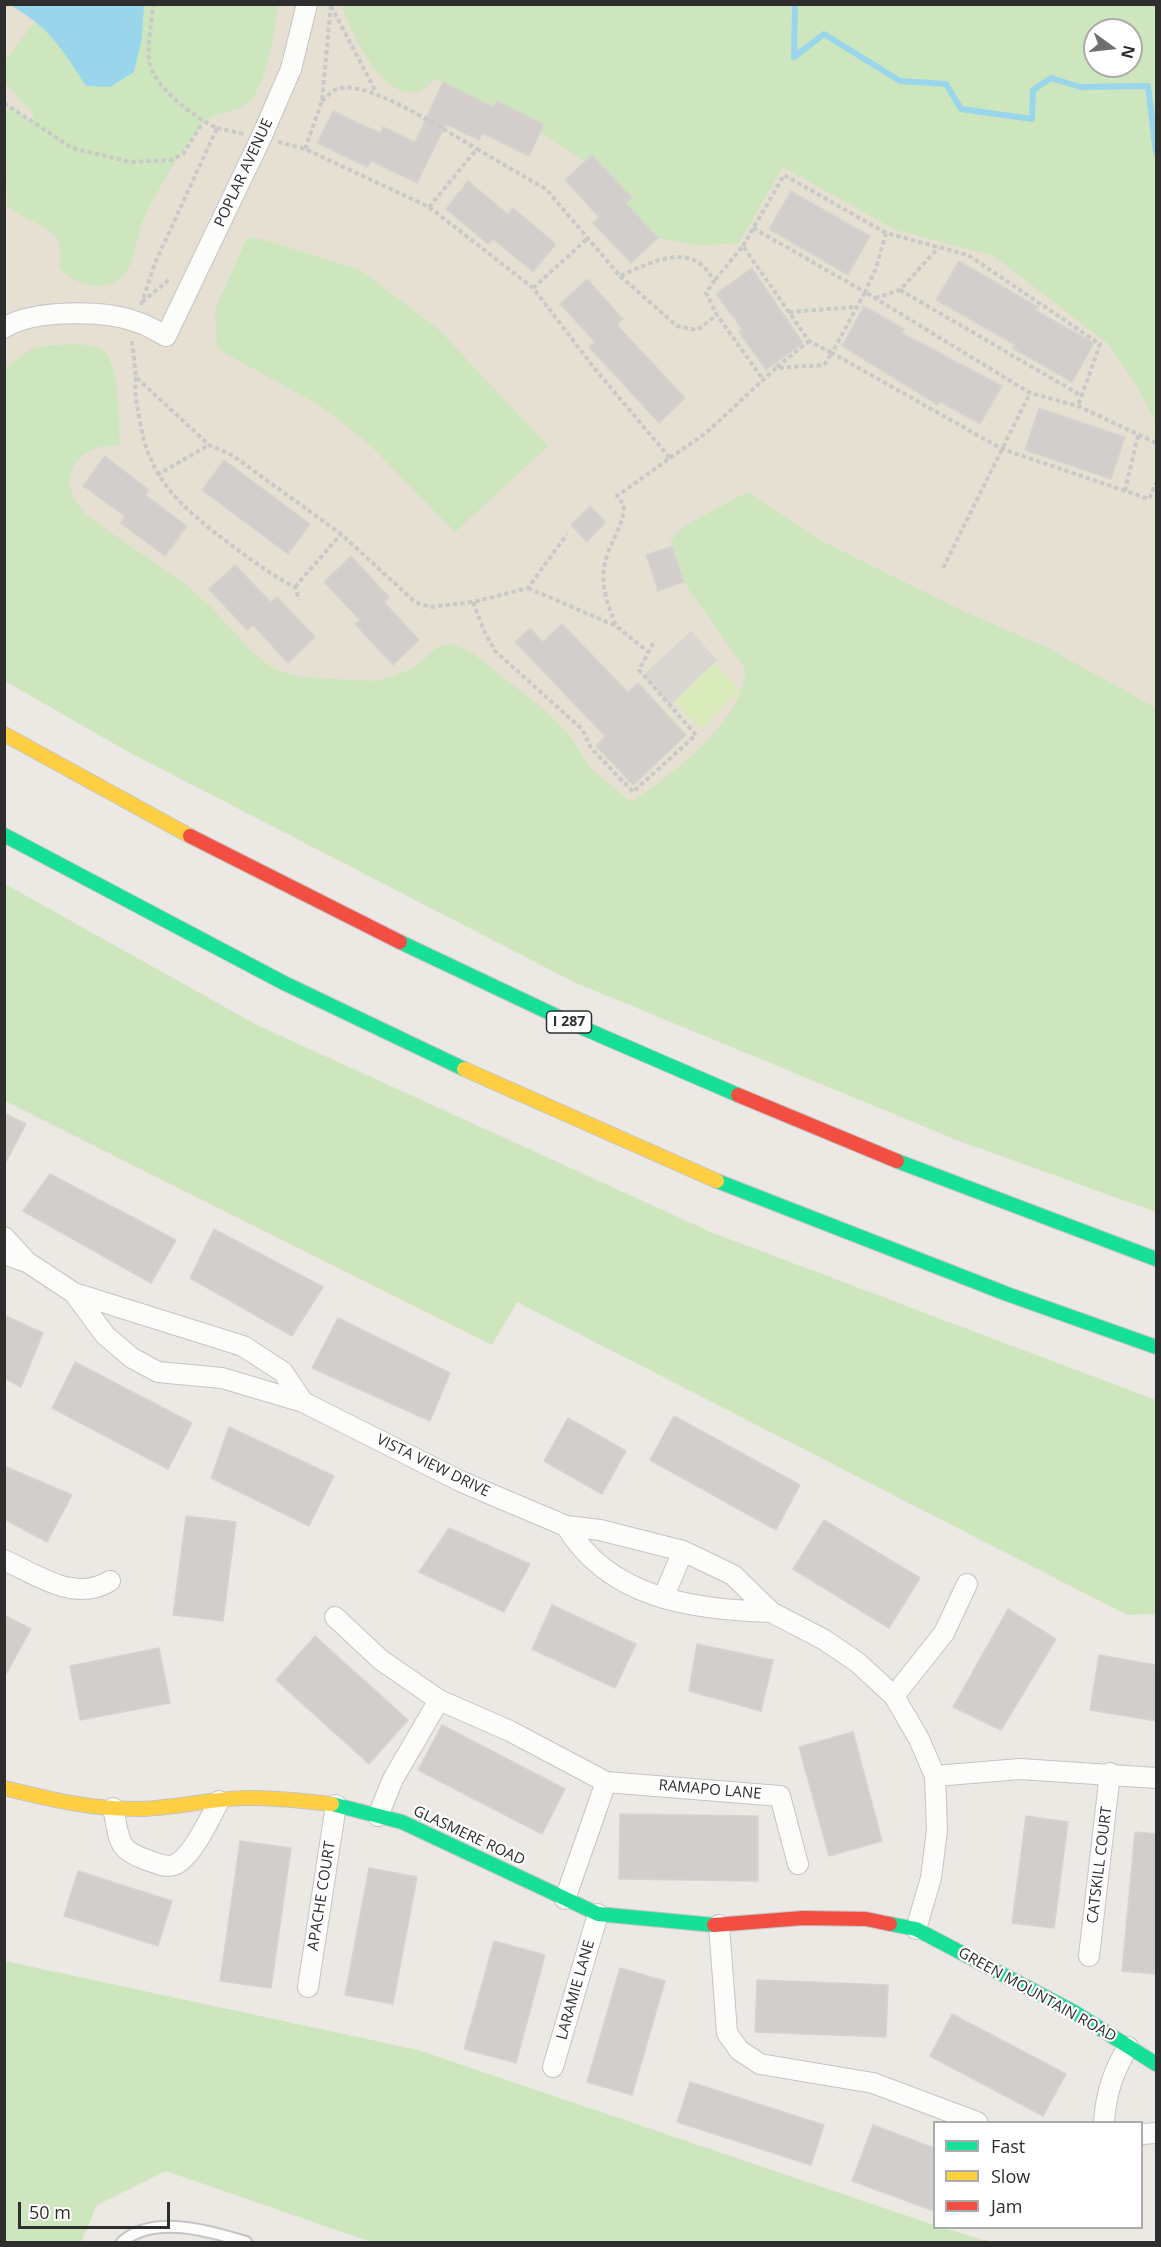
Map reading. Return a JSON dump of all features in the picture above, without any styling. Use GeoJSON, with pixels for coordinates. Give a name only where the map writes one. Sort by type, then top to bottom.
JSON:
{"type":"FeatureCollection","features":[{"type":"Feature","properties":{"kind":"main road","name":"I 287"},"geometry":{"type":"LineString","coordinates":[[4,734],[208,845],[513,997],[892,1160],[1156,1259]]}},
{"type":"Feature","properties":{"kind":"main road"},"geometry":{"type":"LineString","coordinates":[[4,835],[280,981],[466,1072],[584,1125],[860,1240],[1156,1347]]}},
{"type":"Feature","properties":{"kind":"main road","name":"GLASMERE ROAD"},"geometry":{"type":"LineString","coordinates":[[4,1788],[66,1803],[113,1808],[141,1809],[219,1801],[287,1799],[336,1805],[402,1822],[598,1914],[720,1925],[803,1918],[866,1918],[916,1929]]}},
{"type":"Feature","properties":{"kind":"main road","name":"GREEN MOUNTAIN ROAD"},"geometry":{"type":"LineString","coordinates":[[916,1929],[1074,2013],[1156,2064]]}},
{"type":"Feature","properties":{"kind":"street","name":"POPLAR AVENUE"},"geometry":{"type":"LineString","coordinates":[[135,321],[166,336],[261,138],[291,69],[307,4]]}},
{"type":"Feature","properties":{"kind":"street"},"geometry":{"type":"LineString","coordinates":[[4,328],[50,314],[80,312],[135,321]]}},
{"type":"Feature","properties":{"kind":"street","name":"VISTA VIEW DRIVE"},"geometry":{"type":"LineString","coordinates":[[4,1237],[27,1262],[74,1293],[243,1346],[283,1372],[303,1402]]}},
{"type":"Feature","properties":{"kind":"street","name":"VISTA VIEW DRIVE"},"geometry":{"type":"LineString","coordinates":[[4,1254],[27,1262]]}},
{"type":"Feature","properties":{"kind":"street","name":"VISTA VIEW DRIVE"},"geometry":{"type":"LineString","coordinates":[[74,1293],[105,1335],[132,1358],[158,1372],[222,1378],[303,1402],[462,1482],[566,1526],[600,1530],[683,1551],[733,1575],[771,1612],[823,1639],[857,1662],[894,1696],[919,1739],[935,1776],[937,1830],[932,1878],[916,1929]]}},
{"type":"Feature","properties":{"kind":"street","name":"VISTA VIEW DRIVE"},"geometry":{"type":"LineString","coordinates":[[566,1526],[576,1542],[629,1587],[663,1598],[707,1606],[771,1612]]}},
{"type":"Feature","properties":{"kind":"street"},"geometry":{"type":"LineString","coordinates":[[663,1598],[683,1551]]}},
{"type":"Feature","properties":{"kind":"street"},"geometry":{"type":"LineString","coordinates":[[4,1560],[69,1590],[84,1591],[100,1587],[110,1581]]}},
{"type":"Feature","properties":{"kind":"street"},"geometry":{"type":"LineString","coordinates":[[894,1696],[944,1633],[967,1584]]}},
{"type":"Feature","properties":{"kind":"street","name":"RAMAPO LANE"},"geometry":{"type":"LineString","coordinates":[[335,1617],[381,1660],[439,1700],[510,1731],[606,1782],[780,1796],[798,1864]]}},
{"type":"Feature","properties":{"kind":"street"},"geometry":{"type":"LineString","coordinates":[[378,1816],[393,1779],[439,1700]]}},
{"type":"Feature","properties":{"kind":"street"},"geometry":{"type":"LineString","coordinates":[[935,1776],[1020,1769],[1110,1773],[1156,1778]]}},
{"type":"Feature","properties":{"kind":"street","name":"CATSKILL COURT"},"geometry":{"type":"LineString","coordinates":[[1089,1956],[1110,1773]]}},
{"type":"Feature","properties":{"kind":"street"},"geometry":{"type":"LineString","coordinates":[[565,1899],[606,1782]]}},
{"type":"Feature","properties":{"kind":"street"},"geometry":{"type":"LineString","coordinates":[[113,1808],[120,1846],[129,1853],[163,1866],[175,1864],[191,1849],[219,1801]]}},
{"type":"Feature","properties":{"kind":"street","name":"APACHE COURT"},"geometry":{"type":"LineString","coordinates":[[308,1987],[336,1805]]}},
{"type":"Feature","properties":{"kind":"street","name":"LARAMIE LANE"},"geometry":{"type":"LineString","coordinates":[[553,2067],[598,1914]]}},
{"type":"Feature","properties":{"kind":"street"},"geometry":{"type":"LineString","coordinates":[[720,1925],[727,2033],[739,2050],[760,2064],[873,2083],[974,2121]]}},
{"type":"Feature","properties":{"kind":"street"},"geometry":{"type":"LineString","coordinates":[[1104,2121],[1106,2096],[1113,2072],[1128,2047]]}},
{"type":"Feature","properties":{"kind":"lane"},"geometry":{"type":"LineString","coordinates":[[122,2242],[128,2237],[158,2227],[196,2229],[246,2242]]}},
{"type":"Feature","properties":{"kind":"path"},"geometry":{"type":"LineString","coordinates":[[153,4],[149,64],[158,83],[203,122],[217,128],[305,149],[429,207],[533,288],[595,369],[670,458]]}},
{"type":"Feature","properties":{"kind":"path"},"geometry":{"type":"LineString","coordinates":[[305,149],[322,101],[331,5]]}},
{"type":"Feature","properties":{"kind":"path"},"geometry":{"type":"LineString","coordinates":[[331,5],[377,93]]}},
{"type":"Feature","properties":{"kind":"path"},"geometry":{"type":"LineString","coordinates":[[322,101],[337,89],[352,87],[377,93],[546,189],[620,276],[677,326],[697,330],[717,315]]}},
{"type":"Feature","properties":{"kind":"path"},"geometry":{"type":"LineString","coordinates":[[4,103],[72,148],[131,162],[171,160],[183,154],[203,122]]}},
{"type":"Feature","properties":{"kind":"path"},"geometry":{"type":"LineString","coordinates":[[217,128],[155,263],[135,321],[132,337],[136,377],[134,393],[144,446],[157,475],[189,513],[270,574],[295,587],[299,600]]}},
{"type":"Feature","properties":{"kind":"path"},"geometry":{"type":"LineString","coordinates":[[429,207],[477,149]]}},
{"type":"Feature","properties":{"kind":"path"},"geometry":{"type":"LineString","coordinates":[[762,378],[717,315],[706,294],[714,280],[743,246],[784,175],[886,233],[968,255],[1100,344],[1078,406]]}},
{"type":"Feature","properties":{"kind":"path"},"geometry":{"type":"LineString","coordinates":[[753,228],[865,292],[1030,393],[1078,406],[1156,443]]}},
{"type":"Feature","properties":{"kind":"path"},"geometry":{"type":"LineString","coordinates":[[776,368],[824,366],[865,292],[876,268],[886,233]]}},
{"type":"Feature","properties":{"kind":"path"},"geometry":{"type":"LineString","coordinates":[[533,288],[588,238]]}},
{"type":"Feature","properties":{"kind":"path"},"geometry":{"type":"LineString","coordinates":[[743,246],[809,341],[1002,449],[1149,499],[1156,483]]}},
{"type":"Feature","properties":{"kind":"path"},"geometry":{"type":"LineString","coordinates":[[875,298],[900,290],[938,248]]}},
{"type":"Feature","properties":{"kind":"path"},"geometry":{"type":"LineString","coordinates":[[620,276],[666,257],[688,258],[707,267],[714,280]]}},
{"type":"Feature","properties":{"kind":"path"},"geometry":{"type":"LineString","coordinates":[[900,290],[1082,396]]}},
{"type":"Feature","properties":{"kind":"path"},"geometry":{"type":"LineString","coordinates":[[789,312],[855,307]]}},
{"type":"Feature","properties":{"kind":"path"},"geometry":{"type":"LineString","coordinates":[[616,626],[604,595],[602,576],[607,555],[624,517],[624,504],[617,496],[706,433],[762,378],[809,341]]}},
{"type":"Feature","properties":{"kind":"path"},"geometry":{"type":"LineString","coordinates":[[136,377],[209,444],[232,455],[341,534],[415,602],[430,607],[473,602],[528,588],[616,626],[648,652]]}},
{"type":"Feature","properties":{"kind":"path"},"geometry":{"type":"LineString","coordinates":[[943,568],[1030,393]]}},
{"type":"Feature","properties":{"kind":"path"},"geometry":{"type":"LineString","coordinates":[[1125,491],[1138,435]]}},
{"type":"Feature","properties":{"kind":"path"},"geometry":{"type":"LineString","coordinates":[[157,475],[209,444]]}},
{"type":"Feature","properties":{"kind":"path"},"geometry":{"type":"LineString","coordinates":[[295,587],[341,534]]}},
{"type":"Feature","properties":{"kind":"path"},"geometry":{"type":"LineString","coordinates":[[528,588],[567,534]]}},
{"type":"Feature","properties":{"kind":"path"},"geometry":{"type":"LineString","coordinates":[[473,602],[484,631],[495,651],[582,729],[591,748],[633,792],[696,735],[639,670],[654,640]]}},
{"type":"Feature","properties":{"kind":"shaded area"},"geometry":{"type":"Polygon","coordinates":[[[5,5],[1156,5],[1156,1212],[957,1140],[574,982],[125,750],[5,681],[5,5]]]}},
{"type":"Feature","properties":{"kind":"shaded area"},"geometry":{"type":"Polygon","coordinates":[[[691,631],[717,660],[670,705],[643,675],[691,631]]]}},
{"type":"Feature","properties":{"kind":"green space"},"geometry":{"type":"Polygon","coordinates":[[[144,5],[278,5],[267,65],[253,97],[243,106],[211,118],[201,125],[151,204],[142,223],[126,273],[114,283],[89,285],[72,279],[60,268],[61,253],[53,234],[7,205],[5,114],[10,107],[33,122],[33,113],[6,84],[5,61],[36,20],[68,57],[86,86],[142,38],[144,5]]]}},
{"type":"Feature","properties":{"kind":"green space"},"geometry":{"type":"Polygon","coordinates":[[[342,5],[1156,5],[1156,423],[1134,381],[1107,343],[994,256],[896,230],[783,167],[739,243],[699,246],[658,238],[626,203],[631,198],[592,155],[585,161],[540,132],[544,124],[497,101],[494,107],[434,79],[421,91],[408,93],[394,87],[371,63],[352,31],[342,5]]]}},
{"type":"Feature","properties":{"kind":"green space"},"geometry":{"type":"Polygon","coordinates":[[[247,238],[261,239],[360,270],[438,329],[548,446],[455,532],[369,444],[320,405],[217,349],[215,309],[247,238]]]}},
{"type":"Feature","properties":{"kind":"green space"},"geometry":{"type":"Polygon","coordinates":[[[82,344],[99,348],[106,354],[115,377],[120,446],[99,447],[82,455],[74,465],[69,481],[73,498],[87,516],[184,583],[211,607],[253,653],[275,670],[301,677],[373,681],[395,676],[418,665],[437,647],[452,644],[471,652],[548,713],[571,737],[589,767],[631,802],[665,778],[703,745],[733,707],[742,688],[745,669],[684,582],[670,542],[682,528],[747,492],[818,539],[963,611],[1046,647],[1156,708],[1156,1212],[957,1140],[574,982],[125,750],[5,681],[5,368],[33,348],[82,344]]]}},
{"type":"Feature","properties":{"kind":"green space"},"geometry":{"type":"Polygon","coordinates":[[[714,663],[740,690],[701,729],[675,702],[714,663]]]}},
{"type":"Feature","properties":{"kind":"green space"},"geometry":{"type":"Polygon","coordinates":[[[5,884],[257,1025],[713,1233],[1156,1400],[1156,1614],[1127,1615],[517,1302],[492,1345],[5,1101],[5,884]]]}},
{"type":"Feature","properties":{"kind":"green space"},"geometry":{"type":"Polygon","coordinates":[[[5,1961],[418,2050],[933,2225],[933,2229],[950,2230],[998,2242],[371,2242],[166,2171],[97,2205],[81,2242],[5,2242],[5,1961]]]}},
{"type":"Feature","properties":{"kind":"water"},"geometry":{"type":"Polygon","coordinates":[[[10,5],[144,5],[142,38],[134,72],[110,87],[86,86],[70,61],[45,30],[10,5]]]}},
{"type":"Feature","properties":{"kind":"building"},"geometry":{"type":"Polygon","coordinates":[[[443,82],[494,107],[497,101],[544,124],[529,156],[482,133],[479,140],[446,124],[417,183],[371,161],[367,167],[317,143],[333,111],[380,133],[383,127],[415,142],[443,82]]]}},
{"type":"Feature","properties":{"kind":"building"},"geometry":{"type":"Polygon","coordinates":[[[592,155],[632,198],[626,203],[658,238],[631,263],[593,223],[599,217],[565,180],[592,155]]]}},
{"type":"Feature","properties":{"kind":"building"},"geometry":{"type":"Polygon","coordinates":[[[468,181],[508,214],[513,208],[556,244],[533,272],[493,239],[488,244],[446,209],[468,181]]]}},
{"type":"Feature","properties":{"kind":"building"},"geometry":{"type":"Polygon","coordinates":[[[791,191],[870,236],[848,275],[769,229],[791,191]]]}},
{"type":"Feature","properties":{"kind":"building"},"geometry":{"type":"Polygon","coordinates":[[[959,261],[1038,307],[1035,310],[1094,343],[1072,382],[1012,348],[1015,345],[936,300],[959,261]]]}},
{"type":"Feature","properties":{"kind":"building"},"geometry":{"type":"Polygon","coordinates":[[[752,268],[803,343],[766,370],[739,332],[742,329],[716,294],[752,268]]]}},
{"type":"Feature","properties":{"kind":"building"},"geometry":{"type":"Polygon","coordinates":[[[587,279],[623,319],[617,325],[685,398],[659,423],[589,347],[595,342],[560,304],[587,279]]]}},
{"type":"Feature","properties":{"kind":"building"},"geometry":{"type":"Polygon","coordinates":[[[864,306],[904,329],[902,333],[1002,386],[980,424],[940,402],[938,405],[842,346],[864,306]]]}},
{"type":"Feature","properties":{"kind":"building"},"geometry":{"type":"Polygon","coordinates":[[[1039,408],[1125,437],[1111,479],[1025,450],[1039,408]]]}},
{"type":"Feature","properties":{"kind":"building"},"geometry":{"type":"Polygon","coordinates":[[[105,456],[149,490],[145,495],[187,526],[165,556],[120,523],[125,516],[83,486],[105,456]]]}},
{"type":"Feature","properties":{"kind":"building"},"geometry":{"type":"Polygon","coordinates":[[[224,460],[310,524],[288,554],[202,490],[224,460]]]}},
{"type":"Feature","properties":{"kind":"building"},"geometry":{"type":"Polygon","coordinates":[[[590,506],[606,522],[587,542],[571,525],[590,506]]]}},
{"type":"Feature","properties":{"kind":"building"},"geometry":{"type":"Polygon","coordinates":[[[672,546],[684,582],[658,591],[646,555],[672,546]]]}},
{"type":"Feature","properties":{"kind":"building"},"geometry":{"type":"Polygon","coordinates":[[[351,556],[389,597],[384,602],[419,640],[393,665],[355,624],[360,620],[324,582],[351,556]]]}},
{"type":"Feature","properties":{"kind":"building"},"geometry":{"type":"Polygon","coordinates":[[[235,565],[271,602],[277,597],[315,637],[288,663],[253,625],[247,630],[209,589],[235,565]]]}},
{"type":"Feature","properties":{"kind":"building"},"geometry":{"type":"Polygon","coordinates":[[[562,624],[628,692],[638,683],[686,735],[633,785],[596,746],[605,736],[515,642],[530,628],[543,642],[562,624]]]}},
{"type":"Feature","properties":{"kind":"building"},"geometry":{"type":"Polygon","coordinates":[[[4,1113],[26,1124],[4,1166],[4,1113]]]}},
{"type":"Feature","properties":{"kind":"building"},"geometry":{"type":"Polygon","coordinates":[[[50,1174],[176,1240],[151,1283],[23,1211],[50,1174]]]}},
{"type":"Feature","properties":{"kind":"building"},"geometry":{"type":"Polygon","coordinates":[[[214,1229],[323,1287],[292,1336],[190,1278],[214,1229]]]}},
{"type":"Feature","properties":{"kind":"building"},"geometry":{"type":"Polygon","coordinates":[[[4,1315],[43,1333],[21,1387],[4,1378],[4,1315]]]}},
{"type":"Feature","properties":{"kind":"building"},"geometry":{"type":"Polygon","coordinates":[[[338,1318],[450,1373],[430,1421],[312,1368],[338,1318]]]}},
{"type":"Feature","properties":{"kind":"building"},"geometry":{"type":"Polygon","coordinates":[[[75,1362],[192,1423],[168,1469],[52,1408],[75,1362]]]}},
{"type":"Feature","properties":{"kind":"building"},"geometry":{"type":"Polygon","coordinates":[[[674,1416],[800,1485],[776,1530],[650,1460],[674,1416]]]}},
{"type":"Feature","properties":{"kind":"building"},"geometry":{"type":"Polygon","coordinates":[[[568,1418],[626,1451],[602,1494],[544,1461],[568,1418]]]}},
{"type":"Feature","properties":{"kind":"building"},"geometry":{"type":"Polygon","coordinates":[[[229,1427],[334,1476],[309,1526],[211,1478],[229,1427]]]}},
{"type":"Feature","properties":{"kind":"building"},"geometry":{"type":"Polygon","coordinates":[[[4,1466],[72,1495],[47,1542],[4,1519],[4,1466]]]}},
{"type":"Feature","properties":{"kind":"building"},"geometry":{"type":"Polygon","coordinates":[[[186,1516],[236,1522],[223,1621],[173,1615],[186,1516]]]}},
{"type":"Feature","properties":{"kind":"building"},"geometry":{"type":"Polygon","coordinates":[[[824,1520],[920,1578],[889,1628],[793,1569],[824,1520]]]}},
{"type":"Feature","properties":{"kind":"building"},"geometry":{"type":"Polygon","coordinates":[[[449,1528],[530,1564],[504,1612],[419,1572],[449,1528]]]}},
{"type":"Feature","properties":{"kind":"building"},"geometry":{"type":"Polygon","coordinates":[[[552,1605],[636,1644],[615,1688],[532,1649],[552,1605]]]}},
{"type":"Feature","properties":{"kind":"building"},"geometry":{"type":"Polygon","coordinates":[[[1008,1609],[1056,1639],[1001,1730],[953,1707],[1008,1609]]]}},
{"type":"Feature","properties":{"kind":"building"},"geometry":{"type":"Polygon","coordinates":[[[4,1615],[31,1629],[4,1678],[4,1615]]]}},
{"type":"Feature","properties":{"kind":"building"},"geometry":{"type":"Polygon","coordinates":[[[315,1636],[408,1720],[369,1764],[276,1680],[315,1636]]]}},
{"type":"Feature","properties":{"kind":"building"},"geometry":{"type":"Polygon","coordinates":[[[697,1644],[773,1660],[761,1711],[689,1691],[697,1644]]]}},
{"type":"Feature","properties":{"kind":"building"},"geometry":{"type":"Polygon","coordinates":[[[159,1648],[170,1703],[80,1720],[70,1666],[159,1648]]]}},
{"type":"Feature","properties":{"kind":"building"},"geometry":{"type":"Polygon","coordinates":[[[1099,1655],[1156,1665],[1156,1721],[1090,1710],[1099,1655]]]}},
{"type":"Feature","properties":{"kind":"building"},"geometry":{"type":"Polygon","coordinates":[[[442,1725],[565,1789],[542,1834],[418,1770],[442,1725]]]}},
{"type":"Feature","properties":{"kind":"building"},"geometry":{"type":"Polygon","coordinates":[[[853,1732],[882,1841],[829,1856],[799,1747],[853,1732]]]}},
{"type":"Feature","properties":{"kind":"building"},"geometry":{"type":"Polygon","coordinates":[[[620,1814],[758,1816],[758,1881],[619,1879],[620,1814]]]}},
{"type":"Feature","properties":{"kind":"building"},"geometry":{"type":"Polygon","coordinates":[[[1026,1816],[1068,1822],[1054,1928],[1012,1923],[1026,1816]]]}},
{"type":"Feature","properties":{"kind":"building"},"geometry":{"type":"Polygon","coordinates":[[[1135,1832],[1156,1834],[1156,1974],[1122,1971],[1135,1832]]]}},
{"type":"Feature","properties":{"kind":"building"},"geometry":{"type":"Polygon","coordinates":[[[240,1841],[291,1848],[271,1988],[220,1981],[240,1841]]]}},
{"type":"Feature","properties":{"kind":"building"},"geometry":{"type":"Polygon","coordinates":[[[369,1868],[417,1877],[393,2004],[345,1995],[369,1868]]]}},
{"type":"Feature","properties":{"kind":"building"},"geometry":{"type":"Polygon","coordinates":[[[78,1871],[172,1901],[158,1946],[64,1916],[78,1871]]]}},
{"type":"Feature","properties":{"kind":"building"},"geometry":{"type":"Polygon","coordinates":[[[494,1941],[545,1955],[516,2063],[464,2049],[494,1941]]]}},
{"type":"Feature","properties":{"kind":"building"},"geometry":{"type":"Polygon","coordinates":[[[620,1968],[665,1981],[632,2095],[587,2082],[620,1968]]]}},
{"type":"Feature","properties":{"kind":"building"},"geometry":{"type":"Polygon","coordinates":[[[757,1980],[888,1985],[886,2037],[755,2032],[757,1980]]]}},
{"type":"Feature","properties":{"kind":"building"},"geometry":{"type":"Polygon","coordinates":[[[952,2014],[1066,2074],[1043,2116],[930,2056],[952,2014]]]}},
{"type":"Feature","properties":{"kind":"building"},"geometry":{"type":"Polygon","coordinates":[[[690,2082],[824,2125],[811,2165],[677,2122],[690,2082]]]}},
{"type":"Feature","properties":{"kind":"building"},"geometry":{"type":"Polygon","coordinates":[[[873,2125],[933,2148],[933,2211],[852,2181],[873,2125]]]}},
{"type":"Feature","properties":{"kind":"waterway"},"geometry":{"type":"LineString","coordinates":[[795,4],[794,57],[824,34],[900,81],[946,84],[961,109],[1032,119],[1033,90],[1051,78],[1080,87],[1148,86],[1156,153]]}},
{"type":"Feature","properties":{"kind":"traffic: fast"},"geometry":{"type":"LineString","coordinates":[[4,835],[284,983],[464,1069]]}},
{"type":"Feature","properties":{"kind":"traffic: fast"},"geometry":{"type":"LineString","coordinates":[[400,942],[569,1022],[738,1095]]}},
{"type":"Feature","properties":{"kind":"traffic: fast"},"geometry":{"type":"LineString","coordinates":[[897,1161],[1156,1259]]}},
{"type":"Feature","properties":{"kind":"traffic: fast"},"geometry":{"type":"LineString","coordinates":[[717,1181],[1007,1294],[1156,1347]]}},
{"type":"Feature","properties":{"kind":"traffic: fast"},"geometry":{"type":"LineString","coordinates":[[332,1804],[402,1822],[598,1914],[714,1925]]}},
{"type":"Feature","properties":{"kind":"traffic: fast"},"geometry":{"type":"LineString","coordinates":[[890,1924],[916,1929],[1074,2012],[1156,2064]]}},
{"type":"Feature","properties":{"kind":"traffic: slow"},"geometry":{"type":"LineString","coordinates":[[4,734],[190,836]]}},
{"type":"Feature","properties":{"kind":"traffic: slow"},"geometry":{"type":"LineString","coordinates":[[464,1069],[717,1181]]}},
{"type":"Feature","properties":{"kind":"traffic: slow"},"geometry":{"type":"LineString","coordinates":[[4,1788],[71,1803],[123,1809],[245,1798],[332,1804]]}},
{"type":"Feature","properties":{"kind":"traffic: jam"},"geometry":{"type":"LineString","coordinates":[[190,836],[400,942]]}},
{"type":"Feature","properties":{"kind":"traffic: jam"},"geometry":{"type":"LineString","coordinates":[[738,1095],[897,1161]]}},
{"type":"Feature","properties":{"kind":"traffic: jam"},"geometry":{"type":"LineString","coordinates":[[714,1925],[803,1918],[866,1919],[890,1924]]}}]}
